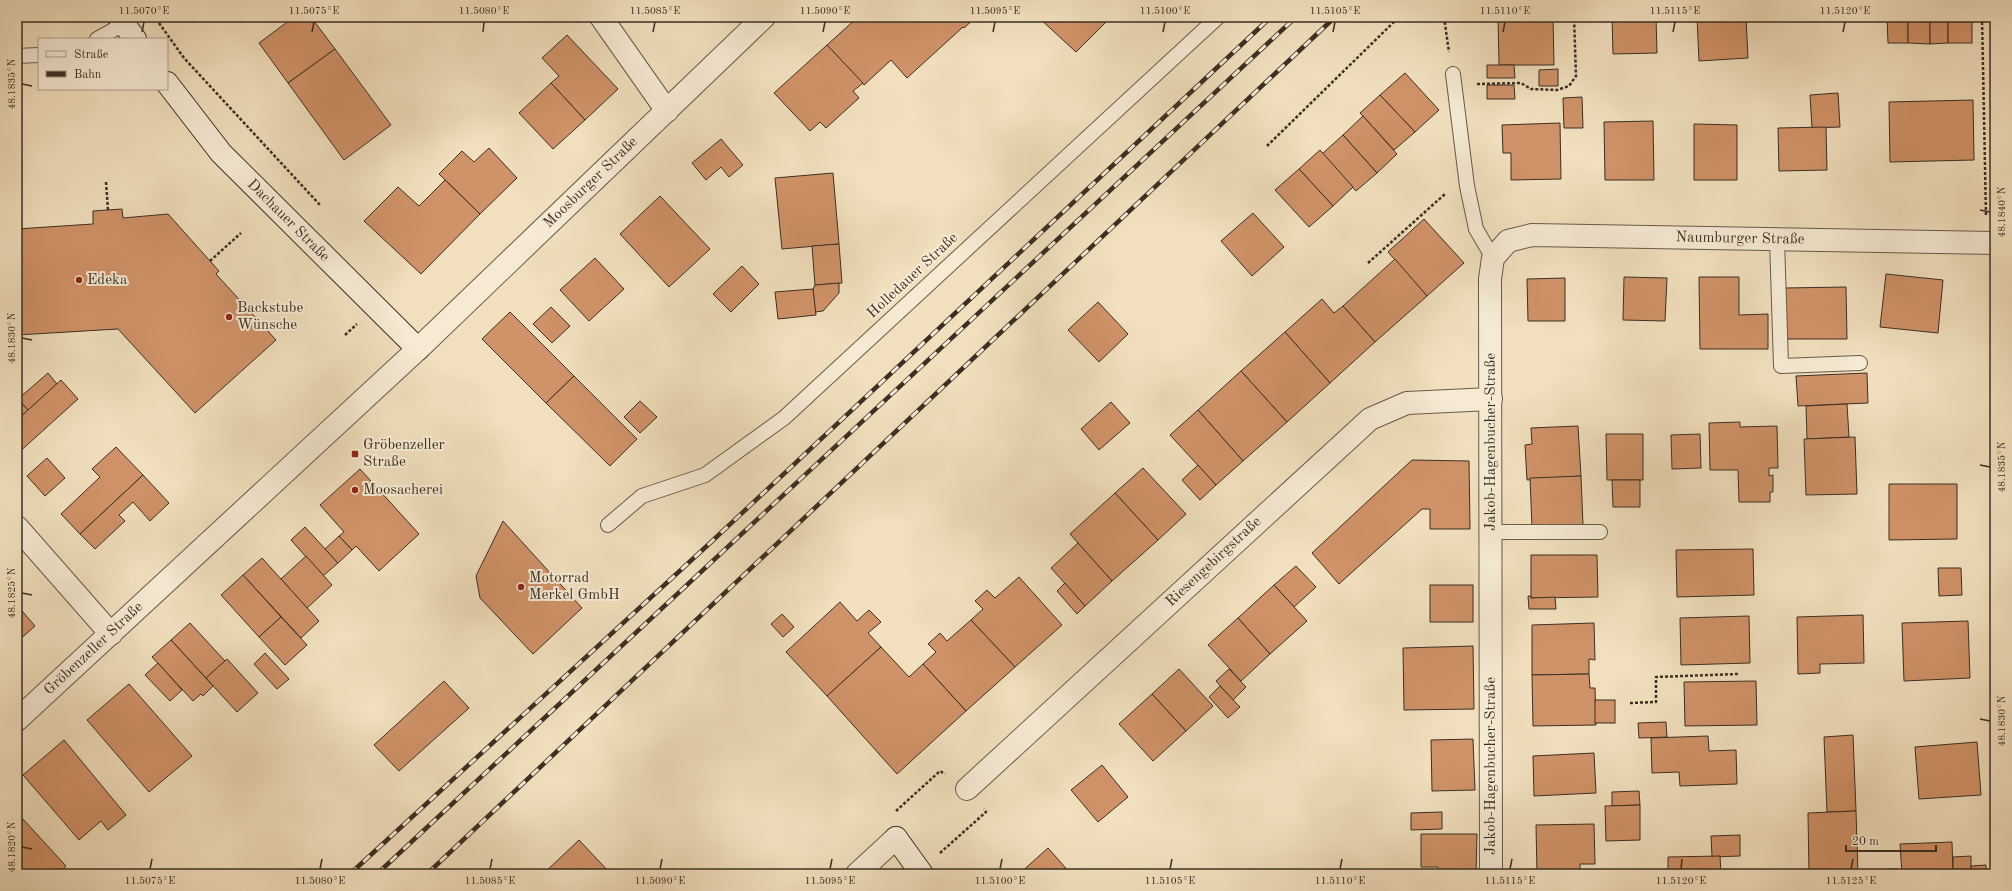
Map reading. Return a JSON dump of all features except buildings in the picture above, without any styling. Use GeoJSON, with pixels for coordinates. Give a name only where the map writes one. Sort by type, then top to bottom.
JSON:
{"type":"FeatureCollection","features":[{"type":"Feature","properties":{"kind":"street"},"geometry":{"type":"LineString","coordinates":[[601,17],[667,111]]}},
{"type":"Feature","properties":{"kind":"street","name":"Moosburger Straße"},"geometry":{"type":"LineString","coordinates":[[418,349],[764,17]]}},
{"type":"Feature","properties":{"kind":"street","name":"Dachauer Straße"},"geometry":{"type":"LineString","coordinates":[[168,84],[221,153],[418,349]]}},
{"type":"Feature","properties":{"kind":"street","name":"Naumburger Straße"},"geometry":{"type":"LineString","coordinates":[[1493,258],[1508,241],[1532,235],[1991,243]]}},
{"type":"Feature","properties":{"kind":"street","name":"Jakob-Hagenbucher-Straße"},"geometry":{"type":"LineString","coordinates":[[1491,874],[1490,279],[1493,258]]}},
{"type":"Feature","properties":{"kind":"street","name":"Gröbenzeller Straße"},"geometry":{"type":"LineString","coordinates":[[17,720],[112,634],[418,349]]}},
{"type":"Feature","properties":{"kind":"street","name":"Riesengebirgstraße"},"geometry":{"type":"LineString","coordinates":[[967,789],[1370,420],[1407,403],[1491,399]]}},
{"type":"Feature","properties":{"kind":"street"},"geometry":{"type":"LineString","coordinates":[[17,527],[112,634]]}},
{"type":"Feature","properties":{"kind":"street"},"geometry":{"type":"LineString","coordinates":[[857,874],[896,838],[928,866]]}},
{"type":"Feature","properties":{"kind":"lane","name":"Holledauer Straße"},"geometry":{"type":"LineString","coordinates":[[608,525],[642,496],[705,475],[784,418],[1218,17]]}},
{"type":"Feature","properties":{"kind":"lane"},"geometry":{"type":"LineString","coordinates":[[99,38],[126,27]]}},
{"type":"Feature","properties":{"kind":"lane"},"geometry":{"type":"LineString","coordinates":[[17,56],[38,55]]}},
{"type":"Feature","properties":{"kind":"lane"},"geometry":{"type":"LineString","coordinates":[[1453,80],[1467,186],[1476,229],[1493,258]]}},
{"type":"Feature","properties":{"kind":"lane"},"geometry":{"type":"LineString","coordinates":[[1777,240],[1781,366],[1860,362]]}},
{"type":"Feature","properties":{"kind":"lane"},"geometry":{"type":"LineString","coordinates":[[1491,532],[1600,532]]}},
{"type":"Feature","properties":{"kind":"path"},"geometry":{"type":"LineString","coordinates":[[154,17],[184,58],[320,205]]}},
{"type":"Feature","properties":{"kind":"path"},"geometry":{"type":"LineString","coordinates":[[1267,146],[1399,17]]}},
{"type":"Feature","properties":{"kind":"path"},"geometry":{"type":"LineString","coordinates":[[1444,17],[1453,80],[1522,83],[1532,89],[1557,90],[1568,86],[1576,76],[1574,17]]}},
{"type":"Feature","properties":{"kind":"path"},"geometry":{"type":"LineString","coordinates":[[1982,17],[1991,243]]}},
{"type":"Feature","properties":{"kind":"path"},"geometry":{"type":"LineString","coordinates":[[106,182],[108,210]]}},
{"type":"Feature","properties":{"kind":"path"},"geometry":{"type":"LineString","coordinates":[[1368,263],[1451,188],[1467,186]]}},
{"type":"Feature","properties":{"kind":"path"},"geometry":{"type":"LineString","coordinates":[[210,261],[242,233]]}},
{"type":"Feature","properties":{"kind":"path"},"geometry":{"type":"LineString","coordinates":[[1630,704],[1656,702],[1656,678],[1738,674]]}},
{"type":"Feature","properties":{"kind":"path"},"geometry":{"type":"LineString","coordinates":[[896,812],[940,771],[967,789],[986,812],[928,866]]}},
{"type":"Feature","properties":{"kind":"railway"},"geometry":{"type":"LineString","coordinates":[[350,874],[709,544],[1271,17]]}},
{"type":"Feature","properties":{"kind":"railway"},"geometry":{"type":"LineString","coordinates":[[377,874],[1296,17]]}},
{"type":"Feature","properties":{"kind":"railway"},"geometry":{"type":"LineString","coordinates":[[427,874],[1335,17]]}},
{"type":"Feature","properties":{"kind":"place","name":"Edeka"},"geometry":{"type":"Point","coordinates":[79,280]}},
{"type":"Feature","properties":{"kind":"place","name":"Backstube Wünsche"},"geometry":{"type":"Point","coordinates":[229,317]}},
{"type":"Feature","properties":{"kind":"place","name":"Gröbenzeller Straße"},"geometry":{"type":"Point","coordinates":[355,454]}},
{"type":"Feature","properties":{"kind":"place","name":"Moosacherei"},"geometry":{"type":"Point","coordinates":[355,490]}},
{"type":"Feature","properties":{"kind":"place","name":"Motorrad Merkel GmbH"},"geometry":{"type":"Point","coordinates":[521,587]}}]}
